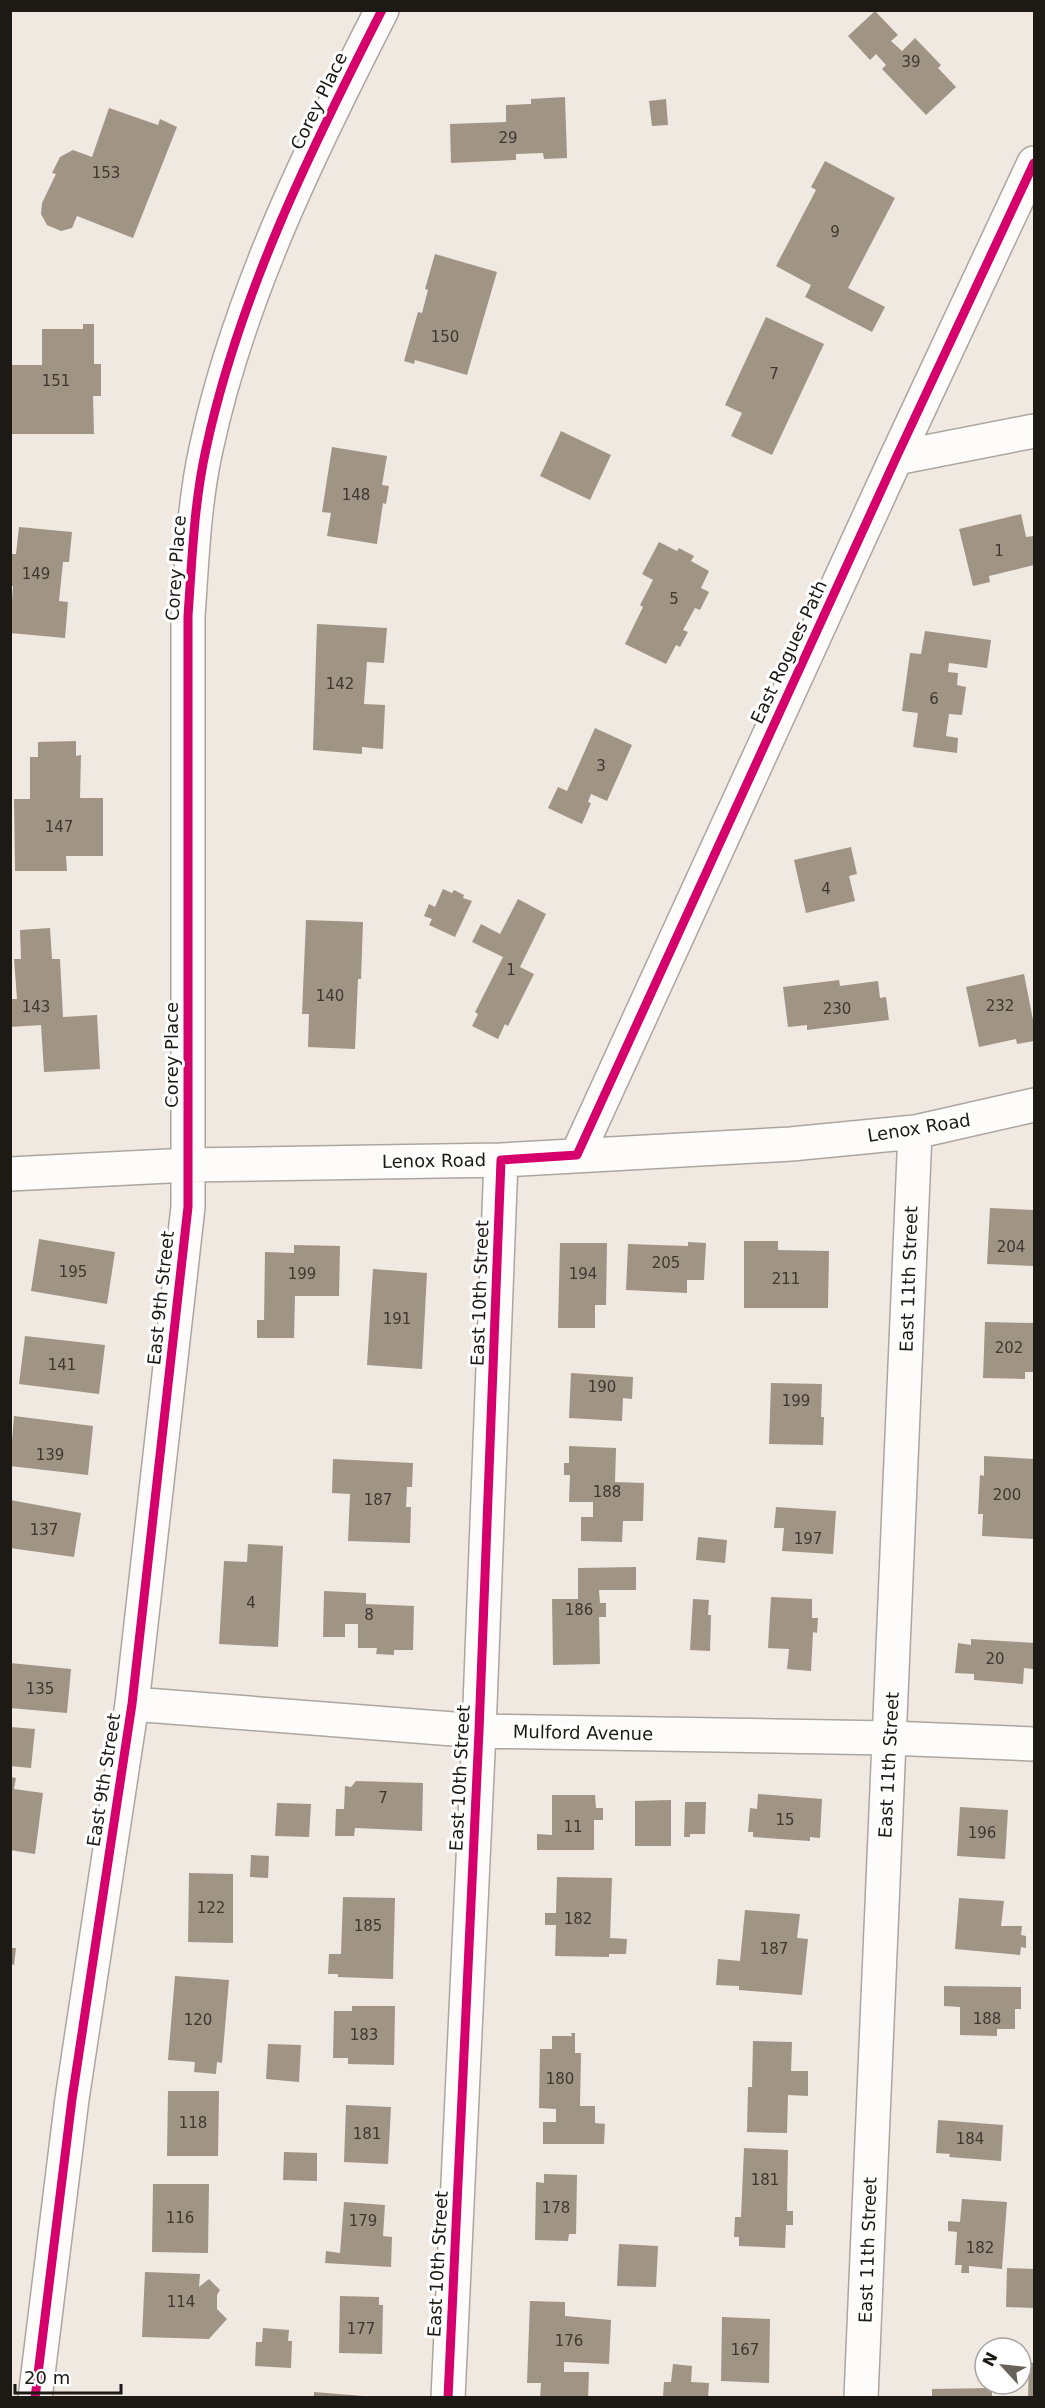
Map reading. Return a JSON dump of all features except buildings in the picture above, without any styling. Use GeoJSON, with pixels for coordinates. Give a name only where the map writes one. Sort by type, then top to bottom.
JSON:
{"type":"FeatureCollection","features":[{"type":"Feature","properties":{"kind":"street","name":"Corey Place"},"geometry":{"type":"LineString","coordinates":[[188,1165],[188,616],[194,533],[206,450],[226,370],[253,292],[318,137],[382,10]]}},
{"type":"Feature","properties":{"kind":"street","name":"East Rogues Path"},"geometry":{"type":"LineString","coordinates":[[577,1155],[896,458],[1035,164]]}},
{"type":"Feature","properties":{"kind":"street"},"geometry":{"type":"LineString","coordinates":[[896,458],[1035,431]]}},
{"type":"Feature","properties":{"kind":"street","name":"Lenox Road"},"geometry":{"type":"LineString","coordinates":[[10,1174],[188,1165],[501,1160],[791,1144],[915,1132],[1035,1105]]}},
{"type":"Feature","properties":{"kind":"street","name":"East 11th Street"},"geometry":{"type":"LineString","coordinates":[[861,2397],[915,1132]]}},
{"type":"Feature","properties":{"kind":"street","name":"East 10th Street"},"geometry":{"type":"LineString","coordinates":[[448,2397],[479,1731],[501,1160]]}},
{"type":"Feature","properties":{"kind":"street","name":"East 9th Street"},"geometry":{"type":"LineString","coordinates":[[35,2397],[72,2099],[132,1704],[188,1207],[188,1165]]}},
{"type":"Feature","properties":{"kind":"street","name":"Mulford Avenue"},"geometry":{"type":"LineString","coordinates":[[132,1704],[479,1731],[889,1738],[1035,1744]]}},
{"type":"Feature","properties":{"kind":"cycle path"},"geometry":{"type":"LineString","coordinates":[[35,2398],[72,2099],[132,1704],[188,1207],[188,616],[199,490],[220,392],[257,279],[304,169],[382,10]]}},
{"type":"Feature","properties":{"kind":"cycle path"},"geometry":{"type":"LineString","coordinates":[[448,2398],[479,1731],[501,1160],[577,1155],[896,458],[1034,163]]}}]}
